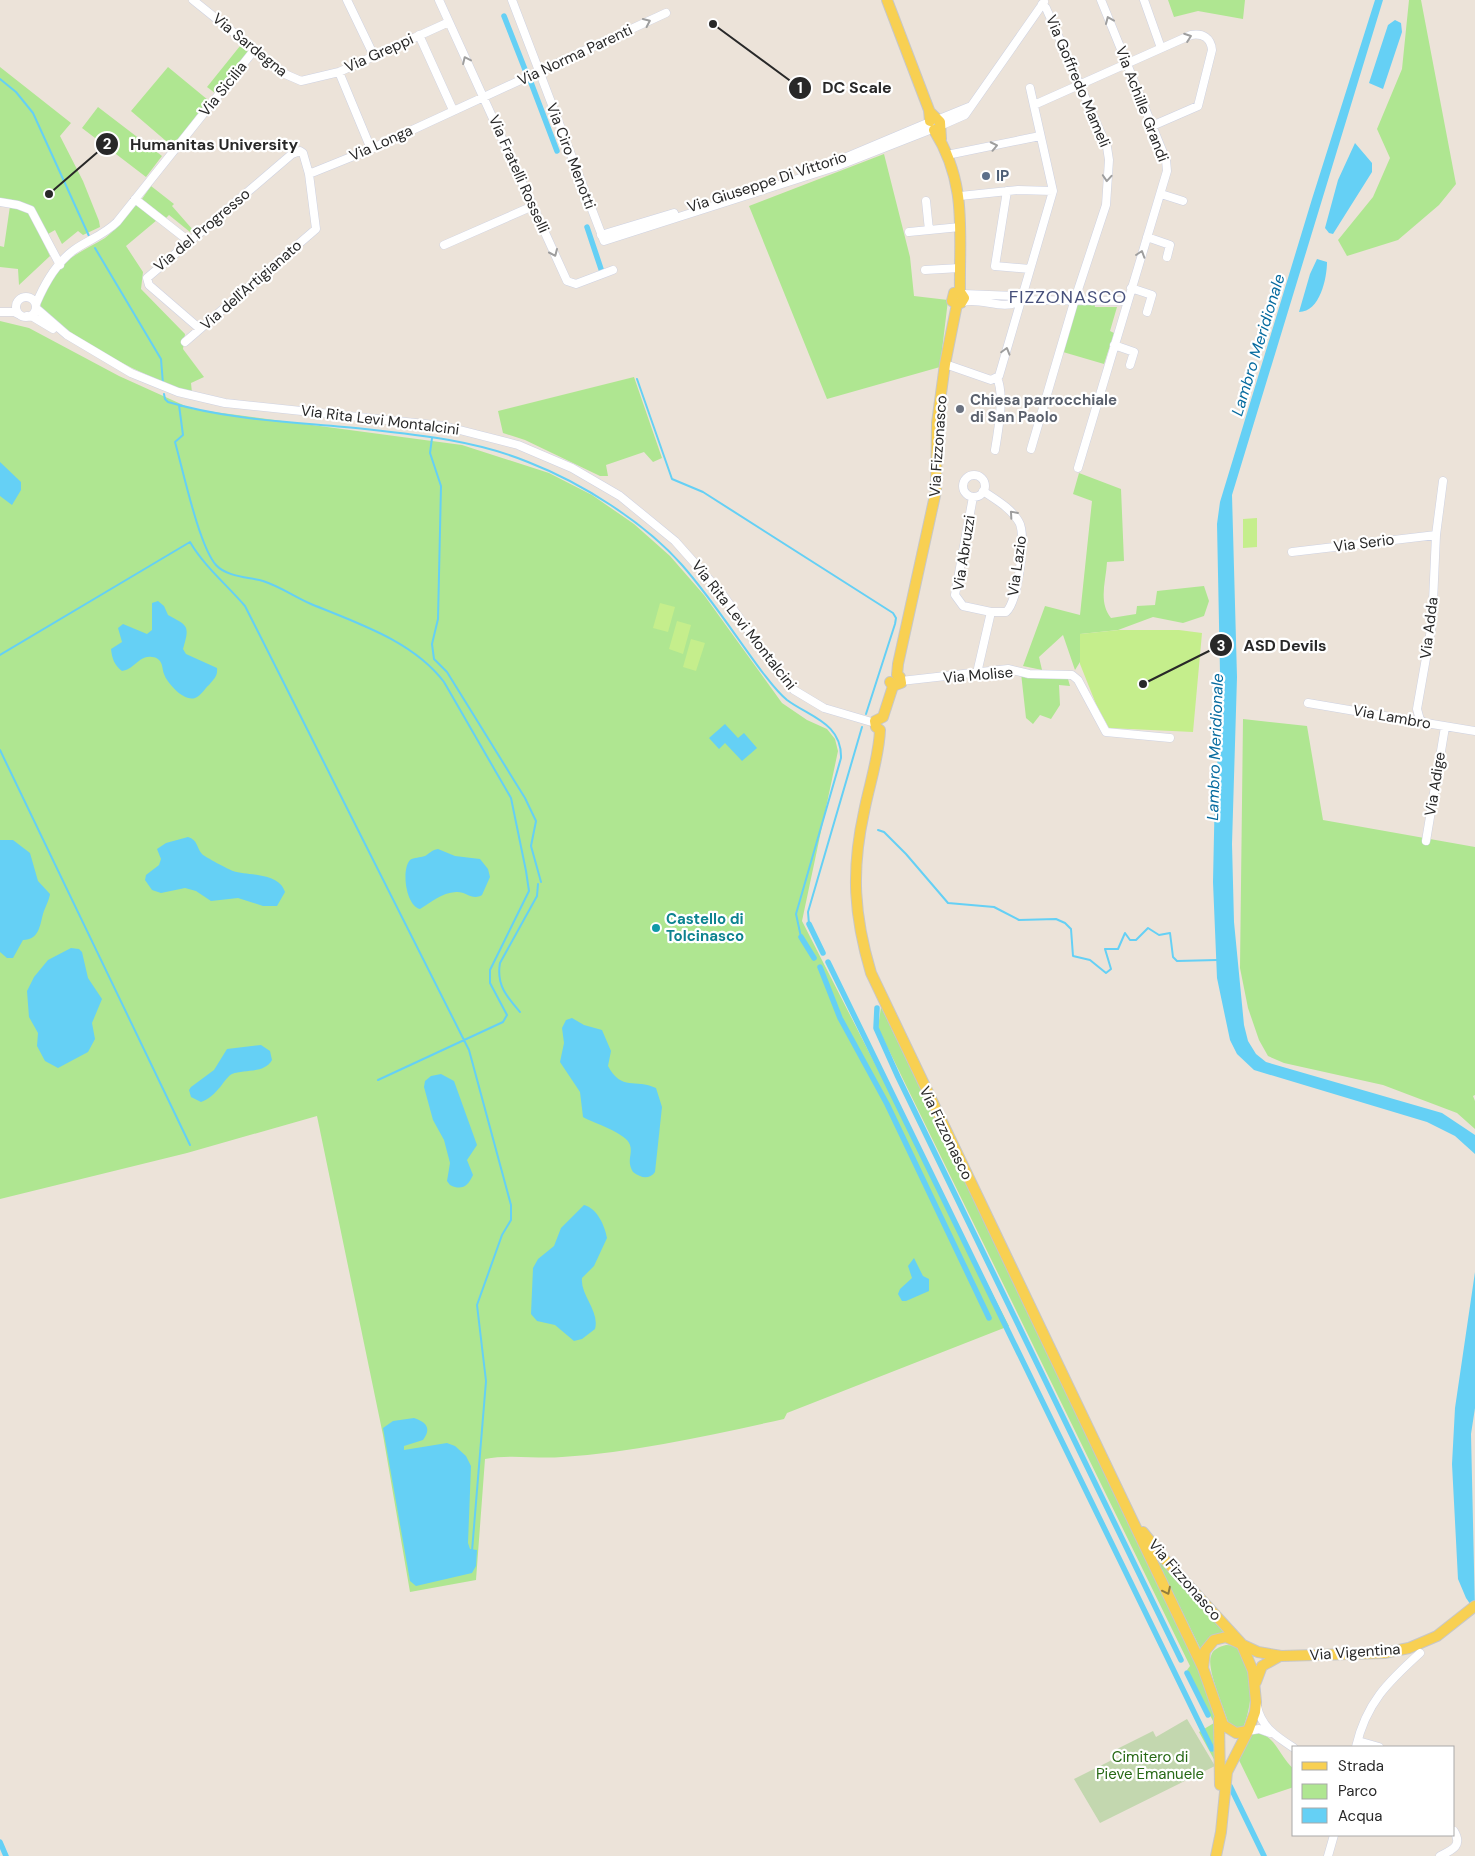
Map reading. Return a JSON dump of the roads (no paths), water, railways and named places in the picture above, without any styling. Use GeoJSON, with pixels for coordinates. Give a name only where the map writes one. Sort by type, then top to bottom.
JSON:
{"type":"FeatureCollection","features":[{"type":"Feature","properties":{"kind":"main road","name":"Via Fizzonasco"},"geometry":{"type":"LineString","coordinates":[[887,0],[947,156],[960,196],[961,298],[945,364],[937,423],[936,490],[901,646],[897,681],[877,723],[857,848],[855,868],[857,914],[861,939],[871,973],[1203,1668],[1219,1713]]}},
{"type":"Feature","properties":{"kind":"main road","name":"Via Fizzonasco"},"geometry":{"type":"LineString","coordinates":[[1130,1516],[1166,1561],[1241,1643]]}},
{"type":"Feature","properties":{"kind":"main road","name":"Via Vigentina"},"geometry":{"type":"LineString","coordinates":[[1241,1643],[1258,1652],[1281,1656],[1396,1651],[1422,1643],[1453,1624],[1475,1606]]}},
{"type":"Feature","properties":{"kind":"main road"},"geometry":{"type":"LineString","coordinates":[[1203,1668],[1205,1651],[1214,1640],[1226,1638],[1241,1643],[1251,1662],[1255,1683],[1256,1702],[1248,1731],[1227,1772],[1217,1851]]}},
{"type":"Feature","properties":{"kind":"main road"},"geometry":{"type":"LineString","coordinates":[[1255,1683],[1262,1666],[1281,1656]]}},
{"type":"Feature","properties":{"kind":"main road"},"geometry":{"type":"LineString","coordinates":[[1219,1713],[1223,1725],[1231,1732],[1248,1731]]}},
{"type":"Feature","properties":{"kind":"main road"},"geometry":{"type":"LineString","coordinates":[[1217,1851],[1219,1713]]}},
{"type":"Feature","properties":{"kind":"street","name":"Via Sardegna"},"geometry":{"type":"LineString","coordinates":[[194,0],[292,79],[301,81],[339,72]]}},
{"type":"Feature","properties":{"kind":"street"},"geometry":{"type":"LineString","coordinates":[[347,0],[374,56]]}},
{"type":"Feature","properties":{"kind":"street","name":"Via Fratelli Rosselli"},"geometry":{"type":"LineString","coordinates":[[439,0],[569,283],[576,284],[614,270]]}},
{"type":"Feature","properties":{"kind":"street","name":"Via Ciro Menotti"},"geometry":{"type":"LineString","coordinates":[[512,0],[603,238]]}},
{"type":"Feature","properties":{"kind":"street","name":"Via Achille Grandi"},"geometry":{"type":"LineString","coordinates":[[1078,468],[1126,301],[1161,194],[1167,166],[1100,0]]}},
{"type":"Feature","properties":{"kind":"street"},"geometry":{"type":"LineString","coordinates":[[1144,0],[1161,48]]}},
{"type":"Feature","properties":{"kind":"street","name":"Via Goffredo Mameli"},"geometry":{"type":"LineString","coordinates":[[1031,449],[1075,299],[1106,205],[1109,160],[1107,147],[1044,2]]}},
{"type":"Feature","properties":{"kind":"street","name":"Via Giuseppe Di Vittorio"},"geometry":{"type":"LineString","coordinates":[[603,238],[878,148],[935,124],[961,118],[1044,2]]}},
{"type":"Feature","properties":{"kind":"street","name":"Via Norma Parenti"},"geometry":{"type":"LineString","coordinates":[[453,110],[666,13]]}},
{"type":"Feature","properties":{"kind":"street","name":"Via Greppi"},"geometry":{"type":"LineString","coordinates":[[339,72],[449,22]]}},
{"type":"Feature","properties":{"kind":"street"},"geometry":{"type":"LineString","coordinates":[[1034,105],[1196,34],[1206,37],[1210,42],[1212,50],[1198,106],[1152,126]]}},
{"type":"Feature","properties":{"kind":"street"},"geometry":{"type":"LineString","coordinates":[[419,35],[453,110]]}},
{"type":"Feature","properties":{"kind":"street","name":"Via Sicilia"},"geometry":{"type":"LineString","coordinates":[[43,286],[74,250],[110,229],[255,49]]}},
{"type":"Feature","properties":{"kind":"street"},"geometry":{"type":"LineString","coordinates":[[339,72],[371,149]]}},
{"type":"Feature","properties":{"kind":"street"},"geometry":{"type":"LineString","coordinates":[[995,450],[1000,406],[1000,385],[997,378],[1053,191],[1030,88]]}},
{"type":"Feature","properties":{"kind":"street","name":"Via Longa"},"geometry":{"type":"LineString","coordinates":[[309,174],[371,149],[453,110]]}},
{"type":"Feature","properties":{"kind":"street"},"geometry":{"type":"LineString","coordinates":[[947,156],[1040,136]]}},
{"type":"Feature","properties":{"kind":"street","name":"Via del Progresso"},"geometry":{"type":"LineString","coordinates":[[200,329],[146,281],[150,274],[292,154],[300,151],[303,153],[309,174]]}},
{"type":"Feature","properties":{"kind":"street","name":"Via dell'Artigianato"},"geometry":{"type":"LineString","coordinates":[[185,342],[316,229],[309,174]]}},
{"type":"Feature","properties":{"kind":"street"},"geometry":{"type":"LineString","coordinates":[[960,196],[1007,191],[1053,191]]}},
{"type":"Feature","properties":{"kind":"street"},"geometry":{"type":"LineString","coordinates":[[1007,191],[995,266],[1030,269]]}},
{"type":"Feature","properties":{"kind":"street"},"geometry":{"type":"LineString","coordinates":[[1161,194],[1184,201]]}},
{"type":"Feature","properties":{"kind":"street"},"geometry":{"type":"LineString","coordinates":[[135,199],[190,242]]}},
{"type":"Feature","properties":{"kind":"street"},"geometry":{"type":"LineString","coordinates":[[926,201],[929,230]]}},
{"type":"Feature","properties":{"kind":"street"},"geometry":{"type":"LineString","coordinates":[[0,202],[18,205],[31,210],[60,265]]}},
{"type":"Feature","properties":{"kind":"street"},"geometry":{"type":"LineString","coordinates":[[444,245],[533,206]]}},
{"type":"Feature","properties":{"kind":"street"},"geometry":{"type":"LineString","coordinates":[[909,232],[960,227]]}},
{"type":"Feature","properties":{"kind":"street"},"geometry":{"type":"LineString","coordinates":[[1147,237],[1170,245],[1167,257]]}},
{"type":"Feature","properties":{"kind":"street"},"geometry":{"type":"LineString","coordinates":[[925,270],[960,268]]}},
{"type":"Feature","properties":{"kind":"street"},"geometry":{"type":"LineString","coordinates":[[0,308],[26,297],[43,286]]}},
{"type":"Feature","properties":{"kind":"street"},"geometry":{"type":"LineString","coordinates":[[18,301],[16,307],[24,316],[33,314],[43,286]]}},
{"type":"Feature","properties":{"kind":"street"},"geometry":{"type":"LineString","coordinates":[[1131,288],[1152,295],[1147,312]]}},
{"type":"Feature","properties":{"kind":"street","name":"Via Rita Levi Montalcini"},"geometry":{"type":"LineString","coordinates":[[26,297],[32,299],[36,306],[67,335]]}},
{"type":"Feature","properties":{"kind":"street"},"geometry":{"type":"LineString","coordinates":[[961,298],[978,300],[989,304],[1014,305],[1021,300],[1075,299],[1126,301]]}},
{"type":"Feature","properties":{"kind":"street","name":"Via Rita Levi Montalcini"},"geometry":{"type":"LineString","coordinates":[[0,312],[14,312],[67,335],[131,373],[178,392],[225,403],[444,426],[518,444],[572,468],[620,496],[675,541],[723,595],[778,672],[794,690],[824,708],[877,723]]}},
{"type":"Feature","properties":{"kind":"street"},"geometry":{"type":"LineString","coordinates":[[1114,345],[1134,352],[1130,365]]}},
{"type":"Feature","properties":{"kind":"street"},"geometry":{"type":"LineString","coordinates":[[945,364],[991,380],[997,378]]}},
{"type":"Feature","properties":{"kind":"street"},"geometry":{"type":"LineString","coordinates":[[979,476],[984,483],[983,491],[973,497],[964,489],[967,478],[979,476]]}},
{"type":"Feature","properties":{"kind":"street","name":"Via Adda"},"geometry":{"type":"LineString","coordinates":[[1420,720],[1417,709],[1432,624],[1436,535],[1442,481]]}},
{"type":"Feature","properties":{"kind":"street","name":"Via Lazio"},"geometry":{"type":"LineString","coordinates":[[983,491],[1012,513],[1022,528],[1023,536],[1011,606],[1006,612],[991,612]]}},
{"type":"Feature","properties":{"kind":"street","name":"Via Abruzzi"},"geometry":{"type":"LineString","coordinates":[[973,497],[955,595],[963,606],[991,612]]}},
{"type":"Feature","properties":{"kind":"street","name":"Via Serio"},"geometry":{"type":"LineString","coordinates":[[1292,552],[1436,535]]}},
{"type":"Feature","properties":{"kind":"street"},"geometry":{"type":"LineString","coordinates":[[978,673],[991,612]]}},
{"type":"Feature","properties":{"kind":"street","name":"Via Molise"},"geometry":{"type":"LineString","coordinates":[[897,681],[1008,669],[1035,674],[1072,675],[1078,680],[1106,732],[1170,738]]}},
{"type":"Feature","properties":{"kind":"street","name":"Via Lambro"},"geometry":{"type":"LineString","coordinates":[[1308,703],[1414,721],[1420,720],[1475,731]]}},
{"type":"Feature","properties":{"kind":"street","name":"Via Adige"},"geometry":{"type":"LineString","coordinates":[[1426,841],[1444,726]]}},
{"type":"Feature","properties":{"kind":"street"},"geometry":{"type":"LineString","coordinates":[[1357,1745],[1372,1703],[1381,1690],[1420,1653]]}},
{"type":"Feature","properties":{"kind":"street"},"geometry":{"type":"LineString","coordinates":[[1256,1702],[1263,1723],[1276,1736],[1292,1747]]}},
{"type":"Feature","properties":{"kind":"street"},"geometry":{"type":"LineString","coordinates":[[1248,1731],[1259,1729],[1276,1736]]}},
{"type":"Feature","properties":{"kind":"street"},"geometry":{"type":"LineString","coordinates":[[1440,1856],[1453,1849],[1458,1842],[1455,1833]]}},
{"type":"Feature","properties":{"kind":"street"},"geometry":{"type":"LineString","coordinates":[[1328,1856],[1334,1836]]}},
{"type":"Feature","properties":{"kind":"water"},"geometry":{"type":"Polygon","coordinates":[[[1375,0],[1383,0],[1232,495],[1237,677],[1232,844],[1234,922],[1244,1025],[1248,1041],[1256,1054],[1266,1062],[1442,1113],[1475,1135],[1475,1154],[1455,1136],[1427,1122],[1254,1070],[1237,1054],[1230,1040],[1217,978],[1213,882],[1215,787],[1221,723],[1217,524],[1220,502],[1375,0]]]}},
{"type":"Feature","properties":{"kind":"water"},"geometry":{"type":"Polygon","coordinates":[[[1395,20],[1401,23],[1402,32],[1383,89],[1369,83],[1388,25],[1395,20]]]}},
{"type":"Feature","properties":{"kind":"water"},"geometry":{"type":"Polygon","coordinates":[[[1355,143],[1372,163],[1372,172],[1333,234],[1329,233],[1325,228],[1338,180],[1355,143]]]}},
{"type":"Feature","properties":{"kind":"water"},"geometry":{"type":"Polygon","coordinates":[[[1317,259],[1327,262],[1324,285],[1312,306],[1306,311],[1299,312],[1310,274],[1317,259]]]}},
{"type":"Feature","properties":{"kind":"water"},"geometry":{"type":"Polygon","coordinates":[[[0,462],[21,482],[21,490],[12,505],[0,496],[0,462]]]}},
{"type":"Feature","properties":{"kind":"water"},"geometry":{"type":"Polygon","coordinates":[[[158,601],[164,606],[168,615],[186,627],[187,631],[183,649],[186,654],[217,668],[214,679],[195,698],[181,695],[172,687],[164,674],[162,665],[156,658],[144,658],[122,671],[114,661],[111,649],[122,642],[118,628],[123,624],[147,634],[152,630],[152,603],[158,601]]]}},
{"type":"Feature","properties":{"kind":"water"},"geometry":{"type":"Polygon","coordinates":[[[725,724],[738,738],[744,733],[757,748],[742,761],[725,743],[719,749],[709,738],[725,724]]]}},
{"type":"Feature","properties":{"kind":"water"},"geometry":{"type":"Polygon","coordinates":[[[188,837],[195,842],[202,854],[226,868],[239,873],[262,876],[276,881],[285,892],[277,906],[263,906],[238,898],[211,901],[196,891],[185,888],[161,893],[152,890],[145,880],[146,875],[159,865],[161,859],[157,849],[166,843],[188,837]]]}},
{"type":"Feature","properties":{"kind":"water"},"geometry":{"type":"Polygon","coordinates":[[[0,840],[13,840],[30,853],[38,881],[50,894],[36,935],[23,940],[13,958],[7,958],[0,952],[0,840]]]}},
{"type":"Feature","properties":{"kind":"water"},"geometry":{"type":"Polygon","coordinates":[[[438,849],[455,856],[480,859],[488,869],[490,877],[482,895],[475,897],[460,892],[451,893],[437,898],[420,909],[415,906],[408,895],[406,887],[407,865],[410,860],[425,856],[438,849]]]}},
{"type":"Feature","properties":{"kind":"water"},"geometry":{"type":"Polygon","coordinates":[[[71,948],[79,949],[82,952],[88,978],[102,999],[92,1023],[95,1039],[88,1052],[58,1068],[45,1061],[37,1046],[38,1033],[29,1017],[27,991],[34,977],[48,960],[71,948]]]}},
{"type":"Feature","properties":{"kind":"water"},"geometry":{"type":"Polygon","coordinates":[[[572,1018],[584,1025],[602,1030],[611,1051],[608,1066],[618,1079],[624,1082],[656,1088],[662,1107],[655,1172],[653,1175],[642,1177],[633,1172],[630,1164],[630,1145],[623,1136],[583,1117],[580,1092],[560,1062],[564,1043],[562,1028],[566,1020],[572,1018]]]}},
{"type":"Feature","properties":{"kind":"water"},"geometry":{"type":"Polygon","coordinates":[[[261,1045],[270,1051],[272,1060],[269,1064],[259,1069],[232,1074],[212,1096],[201,1102],[191,1097],[189,1090],[191,1087],[214,1070],[227,1049],[261,1045]]]}},
{"type":"Feature","properties":{"kind":"water"},"geometry":{"type":"Polygon","coordinates":[[[441,1074],[454,1081],[477,1145],[467,1160],[473,1175],[467,1185],[458,1188],[450,1185],[447,1181],[450,1163],[444,1140],[433,1120],[424,1087],[425,1081],[431,1076],[441,1074]]]}},
{"type":"Feature","properties":{"kind":"water"},"geometry":{"type":"Polygon","coordinates":[[[584,1205],[593,1210],[600,1218],[607,1238],[594,1266],[582,1278],[584,1291],[595,1316],[595,1329],[582,1339],[574,1341],[555,1325],[537,1321],[531,1314],[533,1268],[538,1259],[554,1246],[561,1228],[584,1205]]]}},
{"type":"Feature","properties":{"kind":"water"},"geometry":{"type":"Polygon","coordinates":[[[914,1258],[923,1276],[929,1279],[929,1291],[902,1301],[898,1294],[900,1289],[912,1278],[908,1266],[914,1258]]]}},
{"type":"Feature","properties":{"kind":"water"},"geometry":{"type":"Polygon","coordinates":[[[1475,1272],[1475,1408],[1471,1434],[1475,1611],[1466,1598],[1458,1579],[1452,1464],[1455,1408],[1475,1272]]]}},
{"type":"Feature","properties":{"kind":"water"},"geometry":{"type":"Polygon","coordinates":[[[414,1418],[422,1421],[426,1426],[426,1436],[423,1440],[404,1446],[404,1450],[447,1443],[455,1446],[466,1456],[471,1466],[468,1543],[470,1549],[477,1550],[476,1566],[472,1573],[416,1586],[410,1581],[383,1428],[393,1421],[414,1418]]]}},
{"type":"Feature","properties":{"kind":"waterway"},"geometry":{"type":"LineString","coordinates":[[504,16],[526,72]]}},
{"type":"Feature","properties":{"kind":"waterway"},"geometry":{"type":"LineString","coordinates":[[0,79],[16,92],[33,113],[89,236]]}},
{"type":"Feature","properties":{"kind":"waterway"},"geometry":{"type":"LineString","coordinates":[[530,80],[557,151]]}},
{"type":"Feature","properties":{"kind":"waterway"},"geometry":{"type":"LineString","coordinates":[[587,227],[602,272]]}},
{"type":"Feature","properties":{"kind":"waterway"},"geometry":{"type":"LineString","coordinates":[[95,248],[161,359],[163,384]]}},
{"type":"Feature","properties":{"kind":"waterway"},"geometry":{"type":"LineString","coordinates":[[637,379],[672,479],[703,492],[893,613],[896,618],[895,624],[866,714]]}},
{"type":"Feature","properties":{"kind":"waterway"},"geometry":{"type":"LineString","coordinates":[[164,394],[168,402],[216,413],[407,434],[489,449],[528,462],[570,481],[611,505],[650,534],[667,549],[693,578],[777,691],[787,700],[823,722],[836,737],[840,746],[841,758],[796,914],[801,937]]}},
{"type":"Feature","properties":{"kind":"waterway"},"geometry":{"type":"LineString","coordinates":[[179,405],[183,435],[175,442],[198,525],[204,542],[216,565],[226,572],[269,583],[311,604],[365,626],[417,655],[444,682],[511,798],[529,891],[490,970],[490,983],[507,1015],[503,1022],[378,1080]]}},
{"type":"Feature","properties":{"kind":"waterway"},"geometry":{"type":"LineString","coordinates":[[432,438],[430,453],[441,486],[438,619],[432,644],[434,659],[447,672],[525,798],[536,821],[531,846],[541,882]]}},
{"type":"Feature","properties":{"kind":"waterway"},"geometry":{"type":"LineString","coordinates":[[0,655],[190,542],[209,567],[245,606],[469,1050],[511,1205],[511,1220],[502,1235],[477,1305],[486,1381],[472,1551]]}},
{"type":"Feature","properties":{"kind":"waterway"},"geometry":{"type":"LineString","coordinates":[[809,924],[808,912],[862,727]]}},
{"type":"Feature","properties":{"kind":"waterway"},"geometry":{"type":"LineString","coordinates":[[0,750],[190,1145]]}},
{"type":"Feature","properties":{"kind":"waterway"},"geometry":{"type":"LineString","coordinates":[[878,830],[884,832],[906,854],[948,903],[994,907],[1019,920],[1056,919],[1065,923],[1071,929],[1073,956],[1090,960],[1106,973],[1111,969],[1105,949],[1118,949],[1125,933],[1130,940],[1136,940],[1148,928],[1159,935],[1170,933],[1173,957],[1177,961],[1217,960]]}},
{"type":"Feature","properties":{"kind":"waterway"},"geometry":{"type":"LineString","coordinates":[[520,1012],[507,996],[501,984],[500,963],[537,896],[538,884]]}},
{"type":"Feature","properties":{"kind":"waterway"},"geometry":{"type":"LineString","coordinates":[[809,924],[823,953]]}},
{"type":"Feature","properties":{"kind":"waterway"},"geometry":{"type":"LineString","coordinates":[[801,937],[814,958]]}},
{"type":"Feature","properties":{"kind":"waterway"},"geometry":{"type":"LineString","coordinates":[[828,962],[1212,1749]]}},
{"type":"Feature","properties":{"kind":"waterway"},"geometry":{"type":"LineString","coordinates":[[820,967],[840,1018],[887,1104],[989,1318]]}},
{"type":"Feature","properties":{"kind":"waterway"},"geometry":{"type":"LineString","coordinates":[[877,1008],[876,1028],[898,1077],[1181,1660]]}},
{"type":"Feature","properties":{"kind":"waterway"},"geometry":{"type":"LineString","coordinates":[[1187,1673],[1208,1715]]}},
{"type":"Feature","properties":{"kind":"waterway"},"geometry":{"type":"LineString","coordinates":[[1230,1786],[1264,1856]]}},
{"type":"Feature","properties":{"kind":"waterway"},"geometry":{"type":"LineString","coordinates":[[0,1842],[6,1856]]}},
{"type":"Feature","properties":{"kind":"place","name":"DC Scale"},"geometry":{"type":"Point","coordinates":[713,24]}},
{"type":"Feature","properties":{"kind":"place","name":"IP"},"geometry":{"type":"Point","coordinates":[986,176]}},
{"type":"Feature","properties":{"kind":"place","name":"Humanitas University"},"geometry":{"type":"Point","coordinates":[49,194]}},
{"type":"Feature","properties":{"kind":"place","name":"Chiesa parrocchiale di San Paolo"},"geometry":{"type":"Point","coordinates":[960,409]}},
{"type":"Feature","properties":{"kind":"place","name":"ASD Devils"},"geometry":{"type":"Point","coordinates":[1143,684]}},
{"type":"Feature","properties":{"kind":"place","name":"Castello di Tolcinasco"},"geometry":{"type":"Point","coordinates":[656,928]}},
{"type":"Feature","properties":{"kind":"district","name":"FIZZONASCO"},"geometry":{"type":"Point","coordinates":[1068,297]}},
{"type":"Feature","properties":{"kind":"water label","name":"Lambro Meridionale"},"geometry":{"type":"Point","coordinates":[1258,345]}},
{"type":"Feature","properties":{"kind":"water label","name":"Lambro Meridionale"},"geometry":{"type":"Point","coordinates":[1215,747]}},
{"type":"Feature","properties":{"kind":"park label","name":"Cimitero di Pieve Emanuele"},"geometry":{"type":"Point","coordinates":[1150,1766]}}]}
